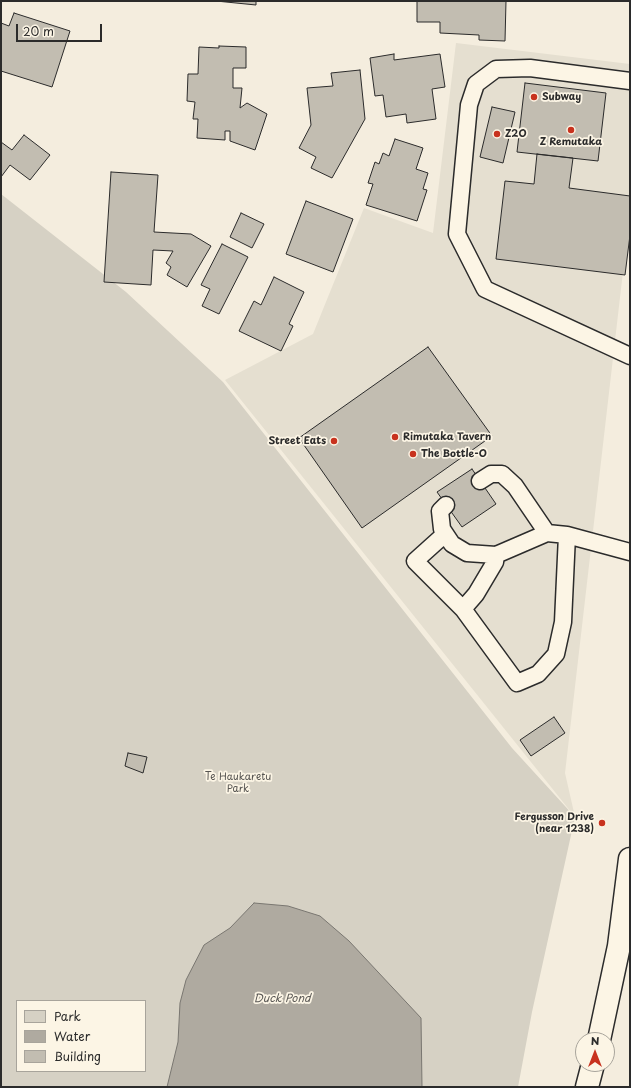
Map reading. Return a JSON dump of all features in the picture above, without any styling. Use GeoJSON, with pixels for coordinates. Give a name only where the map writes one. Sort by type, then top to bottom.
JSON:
{"type":"FeatureCollection","features":[{"type":"Feature","properties":{"kind":"highway"},"geometry":{"type":"LineString","coordinates":[[601,1032],[620,946],[630,858]]}},
{"type":"Feature","properties":{"kind":"highway"},"geometry":{"type":"LineString","coordinates":[[587,1087],[591,1072]]}},
{"type":"Feature","properties":{"kind":"lane"},"geometry":{"type":"LineString","coordinates":[[630,81],[523,68],[496,69],[476,84],[468,105],[457,234],[485,289],[630,356]]}},
{"type":"Feature","properties":{"kind":"lane"},"geometry":{"type":"LineString","coordinates":[[480,481],[491,474],[502,474],[515,486],[547,532]]}},
{"type":"Feature","properties":{"kind":"lane"},"geometry":{"type":"LineString","coordinates":[[446,505],[440,512],[442,529],[452,544],[467,553],[496,554],[547,532],[567,535],[630,552]]}},
{"type":"Feature","properties":{"kind":"lane"},"geometry":{"type":"LineString","coordinates":[[445,534],[415,561],[464,609],[517,683],[538,674],[556,654],[563,622],[567,535]]}},
{"type":"Feature","properties":{"kind":"lane"},"geometry":{"type":"LineString","coordinates":[[464,609],[476,594],[495,562],[496,554]]}},
{"type":"Feature","properties":{"kind":"shaded area"},"geometry":{"type":"Polygon","coordinates":[[[456,43],[630,64],[630,211],[565,773],[575,817],[225,380],[313,334],[364,208],[433,233],[456,43]]]}},
{"type":"Feature","properties":{"kind":"green space","name":"Te Haukaretu Park"},"geometry":{"type":"Polygon","coordinates":[[[1,194],[126,292],[223,382],[512,748],[575,817],[532,1012],[518,1087],[1,1087],[1,194]]]}},
{"type":"Feature","properties":{"kind":"water","name":"Duck Pond"},"geometry":{"type":"Polygon","coordinates":[[[254,903],[288,906],[320,916],[349,941],[421,1018],[422,1087],[167,1087],[178,1042],[180,1003],[186,980],[204,945],[230,928],[254,903]]]}},
{"type":"Feature","properties":{"kind":"building"},"geometry":{"type":"Polygon","coordinates":[[[216,1],[256,1],[256,5],[216,1]]]}},
{"type":"Feature","properties":{"kind":"building"},"geometry":{"type":"Polygon","coordinates":[[[417,1],[506,1],[505,41],[479,40],[479,35],[440,33],[440,22],[417,22],[417,1]]]}},
{"type":"Feature","properties":{"kind":"building"},"geometry":{"type":"Polygon","coordinates":[[[14,13],[70,31],[52,87],[1,71],[1,23],[9,26],[14,13]]]}},
{"type":"Feature","properties":{"kind":"building"},"geometry":{"type":"Polygon","coordinates":[[[219,46],[246,47],[246,68],[233,68],[233,88],[242,88],[240,108],[247,103],[267,114],[255,150],[230,141],[230,131],[225,131],[225,140],[197,138],[198,119],[193,119],[195,102],[187,101],[188,74],[198,74],[199,47],[219,48],[219,46]]]}},
{"type":"Feature","properties":{"kind":"building"},"geometry":{"type":"Polygon","coordinates":[[[394,54],[394,60],[440,54],[445,87],[432,89],[436,119],[407,123],[406,114],[386,117],[383,95],[375,96],[370,58],[394,54]]]}},
{"type":"Feature","properties":{"kind":"building"},"geometry":{"type":"Polygon","coordinates":[[[360,70],[365,119],[332,178],[311,168],[316,157],[299,148],[311,125],[307,88],[333,86],[331,73],[360,70]]]}},
{"type":"Feature","properties":{"kind":"building"},"geometry":{"type":"Polygon","coordinates":[[[525,83],[606,93],[598,161],[517,152],[525,83]]]}},
{"type":"Feature","properties":{"kind":"building","name":"Z2O"},"geometry":{"type":"Polygon","coordinates":[[[492,107],[515,112],[503,163],[480,157],[492,107]]]}},
{"type":"Feature","properties":{"kind":"building"},"geometry":{"type":"Polygon","coordinates":[[[24,135],[50,155],[30,180],[10,165],[1,177],[1,142],[12,150],[24,135]]]}},
{"type":"Feature","properties":{"kind":"building"},"geometry":{"type":"Polygon","coordinates":[[[395,139],[423,148],[416,169],[428,173],[423,189],[427,190],[417,221],[366,205],[373,184],[368,183],[375,162],[379,164],[383,153],[389,156],[395,139]]]}},
{"type":"Feature","properties":{"kind":"building"},"geometry":{"type":"Polygon","coordinates":[[[537,154],[573,158],[569,188],[630,196],[630,235],[625,275],[496,259],[505,181],[534,184],[537,154]]]}},
{"type":"Feature","properties":{"kind":"building"},"geometry":{"type":"Polygon","coordinates":[[[111,172],[158,175],[154,232],[191,234],[211,246],[187,287],[167,275],[171,267],[166,263],[173,251],[153,250],[151,285],[104,282],[111,172]]]}},
{"type":"Feature","properties":{"kind":"building"},"geometry":{"type":"Polygon","coordinates":[[[306,201],[353,219],[333,272],[286,254],[306,201]]]}},
{"type":"Feature","properties":{"kind":"building"},"geometry":{"type":"Polygon","coordinates":[[[241,213],[264,224],[252,248],[230,237],[241,213]]]}},
{"type":"Feature","properties":{"kind":"building"},"geometry":{"type":"Polygon","coordinates":[[[222,244],[248,257],[219,314],[202,306],[210,289],[201,285],[222,244]]]}},
{"type":"Feature","properties":{"kind":"building"},"geometry":{"type":"Polygon","coordinates":[[[274,277],[304,292],[289,324],[293,326],[281,351],[239,331],[254,301],[261,305],[274,277]]]}},
{"type":"Feature","properties":{"kind":"building","name":"Rimutaka Tavern"},"geometry":{"type":"Polygon","coordinates":[[[428,347],[492,436],[362,528],[299,438],[428,347]]]}},
{"type":"Feature","properties":{"kind":"building"},"geometry":{"type":"Polygon","coordinates":[[[472,469],[496,504],[462,527],[437,492],[472,469]]]}},
{"type":"Feature","properties":{"kind":"building"},"geometry":{"type":"Polygon","coordinates":[[[554,717],[565,733],[531,756],[520,740],[554,717]]]}},
{"type":"Feature","properties":{"kind":"building"},"geometry":{"type":"Polygon","coordinates":[[[128,753],[147,757],[143,773],[125,766],[128,753]]]}},
{"type":"Feature","properties":{"kind":"place","name":"Subway"},"geometry":{"type":"Point","coordinates":[534,97]}},
{"type":"Feature","properties":{"kind":"place","name":"Z Remutaka"},"geometry":{"type":"Point","coordinates":[571,130]}},
{"type":"Feature","properties":{"kind":"place","name":"Z2O"},"geometry":{"type":"Point","coordinates":[497,134]}},
{"type":"Feature","properties":{"kind":"place","name":"Rimutaka Tavern"},"geometry":{"type":"Point","coordinates":[395,437]}},
{"type":"Feature","properties":{"kind":"place","name":"Street Eats"},"geometry":{"type":"Point","coordinates":[334,441]}},
{"type":"Feature","properties":{"kind":"place","name":"The Bottle-O"},"geometry":{"type":"Point","coordinates":[413,454]}},
{"type":"Feature","properties":{"kind":"place","name":"Fergusson Drive (near 1238)"},"geometry":{"type":"Point","coordinates":[602,823]}}]}
